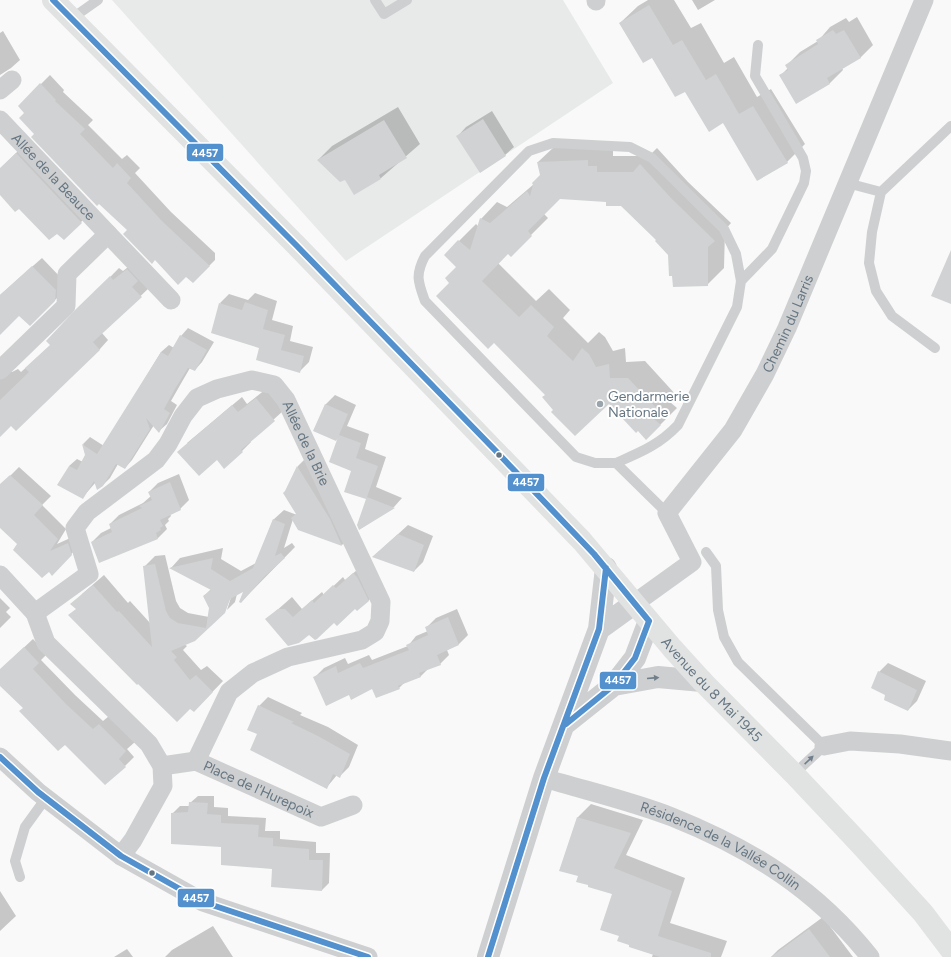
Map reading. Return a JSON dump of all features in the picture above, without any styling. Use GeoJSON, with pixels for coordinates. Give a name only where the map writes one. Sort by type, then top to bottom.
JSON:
{"type":"FeatureCollection","features":[{"type":"Feature","properties":{"kind":"main road","name":"Avenue du 8 Mai 1945"},"geometry":{"type":"LineString","coordinates":[[54,0],[71,19],[399,350],[577,535],[649,621],[702,681],[794,774],[923,913],[951,950]]}},
{"type":"Feature","properties":{"kind":"street","name":"Chemin du Larris"},"geometry":{"type":"LineString","coordinates":[[667,513],[733,430],[765,374],[787,328],[924,0]]}},
{"type":"Feature","properties":{"kind":"street","name":"Allée de la Beauce"},"geometry":{"type":"LineString","coordinates":[[0,120],[171,300]]}},
{"type":"Feature","properties":{"kind":"street"},"geometry":{"type":"LineString","coordinates":[[0,370],[66,306],[67,274],[108,234]]}},
{"type":"Feature","properties":{"kind":"street","name":"Allée de la Brie"},"geometry":{"type":"LineString","coordinates":[[35,613],[89,574],[75,528],[87,512],[156,460],[168,444],[183,416],[197,398],[217,389],[252,380],[274,385],[286,400],[381,602],[380,621],[375,632],[362,640],[288,658],[253,673],[229,692],[196,761]]}},
{"type":"Feature","properties":{"kind":"street"},"geometry":{"type":"LineString","coordinates":[[599,629],[692,562],[667,513]]}},
{"type":"Feature","properties":{"kind":"street"},"geometry":{"type":"LineString","coordinates":[[488,957],[544,778],[599,629],[606,568]]}},
{"type":"Feature","properties":{"kind":"street"},"geometry":{"type":"LineString","coordinates":[[0,575],[35,613],[46,644],[149,744],[162,766],[163,786],[133,840],[121,856]]}},
{"type":"Feature","properties":{"kind":"street"},"geometry":{"type":"LineString","coordinates":[[565,724],[614,685],[635,658],[649,621]]}},
{"type":"Feature","properties":{"kind":"street"},"geometry":{"type":"LineString","coordinates":[[614,685],[658,677],[702,681]]}},
{"type":"Feature","properties":{"kind":"street"},"geometry":{"type":"LineString","coordinates":[[824,746],[850,741],[900,744],[951,751]]}},
{"type":"Feature","properties":{"kind":"street"},"geometry":{"type":"LineString","coordinates":[[0,757],[46,798],[121,856],[203,902],[361,956]]}},
{"type":"Feature","properties":{"kind":"street","name":"Place de l'Hurepoix"},"geometry":{"type":"LineString","coordinates":[[162,766],[196,761],[321,817],[353,804]]}},
{"type":"Feature","properties":{"kind":"street","name":"Résidence de la Vallée Collin"},"geometry":{"type":"LineString","coordinates":[[544,778],[671,817],[722,839],[777,870],[818,901],[854,936],[870,957]]}},
{"type":"Feature","properties":{"kind":"lane"},"geometry":{"type":"LineString","coordinates":[[71,19],[98,0]]}},
{"type":"Feature","properties":{"kind":"lane"},"geometry":{"type":"LineString","coordinates":[[375,0],[384,14],[407,0]]}},
{"type":"Feature","properties":{"kind":"lane"},"geometry":{"type":"LineString","coordinates":[[741,281],[772,249],[804,183],[806,171],[803,158],[755,76],[758,45]]}},
{"type":"Feature","properties":{"kind":"lane"},"geometry":{"type":"LineString","coordinates":[[935,348],[892,316],[876,291],[870,263],[872,232],[881,192],[951,126]]}},
{"type":"Feature","properties":{"kind":"lane"},"geometry":{"type":"LineString","coordinates":[[553,143],[630,147],[652,158],[724,229],[736,254],[741,281],[737,307],[678,425],[666,438],[654,446],[616,463],[596,463],[576,457],[425,301],[418,282],[418,269],[425,256],[529,151],[553,143]]}},
{"type":"Feature","properties":{"kind":"lane"},"geometry":{"type":"LineString","coordinates":[[847,183],[881,192]]}},
{"type":"Feature","properties":{"kind":"lane"},"geometry":{"type":"LineString","coordinates":[[616,463],[667,513]]}},
{"type":"Feature","properties":{"kind":"lane"},"geometry":{"type":"LineString","coordinates":[[706,552],[716,566],[718,610],[724,637],[738,662],[824,746],[794,774]]}},
{"type":"Feature","properties":{"kind":"lane"},"geometry":{"type":"LineString","coordinates":[[20,877],[14,861],[25,826],[46,798]]}},
{"type":"Feature","properties":{"kind":"shaded area"},"geometry":{"type":"Polygon","coordinates":[[[112,0],[563,0],[613,83],[346,261],[112,0]]]}},
{"type":"Feature","properties":{"kind":"building"},"geometry":{"type":"Polygon","coordinates":[[[649,5],[673,45],[682,40],[706,80],[716,74],[739,114],[753,106],[788,163],[757,181],[723,123],[709,132],[685,92],[675,97],[652,58],[643,63],[619,23],[649,5]]]}},
{"type":"Feature","properties":{"kind":"building"},"geometry":{"type":"Polygon","coordinates":[[[833,30],[836,34],[844,30],[861,58],[827,78],[830,84],[796,104],[779,75],[788,70],[785,65],[818,44],[816,40],[833,30]]]}},
{"type":"Feature","properties":{"kind":"building"},"geometry":{"type":"Polygon","coordinates":[[[40,83],[56,100],[55,101],[85,129],[80,134],[113,168],[117,163],[131,178],[127,183],[162,221],[210,266],[193,283],[186,277],[178,285],[155,260],[152,264],[123,234],[127,230],[99,204],[97,206],[31,137],[34,134],[19,118],[24,113],[18,106],[40,83]]]}},
{"type":"Feature","properties":{"kind":"building"},"geometry":{"type":"Polygon","coordinates":[[[483,119],[506,156],[480,173],[456,136],[483,119]]]}},
{"type":"Feature","properties":{"kind":"building"},"geometry":{"type":"Polygon","coordinates":[[[384,120],[407,158],[379,175],[381,179],[354,195],[345,180],[340,182],[317,160],[384,120]]]}},
{"type":"Feature","properties":{"kind":"building"},"geometry":{"type":"Polygon","coordinates":[[[16,153],[82,223],[64,240],[57,234],[49,240],[19,209],[15,212],[0,195],[0,168],[16,153]]]}},
{"type":"Feature","properties":{"kind":"building"},"geometry":{"type":"Polygon","coordinates":[[[588,160],[588,166],[597,166],[597,172],[633,172],[640,164],[671,198],[715,241],[708,247],[708,286],[673,287],[672,276],[669,276],[668,255],[655,241],[656,240],[621,206],[606,206],[606,202],[560,199],[528,231],[532,236],[511,257],[508,254],[482,281],[519,317],[531,305],[554,327],[547,336],[573,361],[582,348],[589,354],[596,367],[609,364],[610,378],[628,378],[661,413],[654,419],[661,425],[646,440],[638,431],[636,433],[609,404],[575,436],[551,412],[553,410],[542,397],[545,395],[494,343],[488,349],[436,296],[449,283],[445,278],[456,267],[444,255],[458,240],[470,250],[480,218],[490,223],[527,191],[530,196],[533,185],[532,183],[540,175],[537,162],[588,160]]]}},
{"type":"Feature","properties":{"kind":"building"},"geometry":{"type":"Polygon","coordinates":[[[951,250],[951,304],[931,296],[951,250]]]}},
{"type":"Feature","properties":{"kind":"building"},"geometry":{"type":"Polygon","coordinates":[[[32,266],[56,290],[55,301],[30,326],[19,316],[0,335],[0,295],[32,266]]]}},
{"type":"Feature","properties":{"kind":"building"},"geometry":{"type":"Polygon","coordinates":[[[127,269],[138,281],[132,287],[142,297],[93,342],[100,350],[16,431],[11,426],[0,437],[0,400],[29,372],[25,368],[50,345],[46,341],[75,310],[110,276],[113,280],[127,269]]]}},
{"type":"Feature","properties":{"kind":"building"},"geometry":{"type":"Polygon","coordinates":[[[245,302],[268,310],[263,329],[285,335],[281,350],[304,356],[300,373],[256,360],[259,348],[211,333],[219,303],[242,310],[245,302]]]}},
{"type":"Feature","properties":{"kind":"building"},"geometry":{"type":"Polygon","coordinates":[[[180,335],[207,350],[195,371],[188,368],[175,389],[164,409],[170,413],[159,433],[146,418],[150,429],[125,469],[116,464],[103,486],[97,490],[94,481],[83,499],[57,485],[69,466],[77,470],[85,455],[82,444],[97,454],[161,352],[168,356],[180,335]]]}},
{"type":"Feature","properties":{"kind":"building"},"geometry":{"type":"Polygon","coordinates":[[[256,398],[275,421],[241,450],[243,452],[224,469],[217,460],[199,476],[177,452],[232,405],[238,412],[256,398]]]}},
{"type":"Feature","properties":{"kind":"building"},"geometry":{"type":"Polygon","coordinates":[[[325,404],[348,414],[339,435],[361,443],[356,458],[378,466],[367,497],[395,508],[359,530],[357,525],[366,499],[344,492],[351,471],[329,462],[338,437],[336,441],[313,431],[325,404]]]}},
{"type":"Feature","properties":{"kind":"building"},"geometry":{"type":"Polygon","coordinates":[[[297,466],[330,519],[342,546],[298,530],[291,518],[296,514],[283,493],[297,466]]]}},
{"type":"Feature","properties":{"kind":"building"},"geometry":{"type":"Polygon","coordinates":[[[10,475],[43,505],[34,515],[58,539],[50,551],[68,543],[72,555],[52,576],[49,572],[42,578],[13,550],[17,544],[0,528],[0,484],[10,475]]]}},
{"type":"Feature","properties":{"kind":"building"},"geometry":{"type":"Polygon","coordinates":[[[170,482],[181,510],[160,520],[163,526],[160,528],[161,530],[156,533],[158,539],[99,563],[91,542],[112,532],[109,524],[142,508],[139,506],[152,500],[148,492],[170,482]]]}},
{"type":"Feature","properties":{"kind":"building"},"geometry":{"type":"Polygon","coordinates":[[[273,519],[285,524],[275,556],[281,553],[285,558],[264,577],[241,603],[239,602],[243,592],[230,599],[225,613],[195,641],[171,651],[177,657],[174,660],[190,680],[196,675],[213,692],[194,712],[190,709],[177,722],[138,684],[137,685],[68,615],[76,609],[70,604],[93,585],[117,612],[119,611],[152,647],[143,566],[155,564],[166,611],[170,618],[178,623],[206,628],[209,608],[203,596],[211,590],[169,568],[213,558],[211,569],[230,581],[253,568],[273,519]]]}},
{"type":"Feature","properties":{"kind":"building"},"geometry":{"type":"Polygon","coordinates":[[[398,534],[424,545],[414,572],[372,557],[398,534]]]}},
{"type":"Feature","properties":{"kind":"building"},"geometry":{"type":"Polygon","coordinates":[[[353,573],[357,577],[369,601],[357,611],[355,609],[337,626],[334,623],[317,639],[315,640],[309,635],[299,643],[288,646],[265,619],[278,609],[285,609],[293,617],[312,600],[314,603],[333,585],[336,588],[353,573]]]}},
{"type":"Feature","properties":{"kind":"building"},"geometry":{"type":"Polygon","coordinates":[[[448,617],[459,645],[437,655],[441,665],[419,673],[421,677],[398,686],[400,689],[376,698],[372,689],[351,700],[349,695],[326,706],[313,677],[336,666],[338,673],[360,663],[363,668],[409,650],[406,645],[428,635],[425,627],[448,617]]]}},
{"type":"Feature","properties":{"kind":"building"},"geometry":{"type":"Polygon","coordinates":[[[24,647],[39,663],[33,669],[66,704],[93,729],[99,724],[126,751],[119,759],[126,767],[105,785],[65,745],[58,751],[19,711],[23,708],[0,686],[0,669],[24,647]]]}},
{"type":"Feature","properties":{"kind":"building"},"geometry":{"type":"Polygon","coordinates":[[[878,671],[917,690],[908,711],[884,700],[885,695],[871,688],[878,671]]]}},
{"type":"Feature","properties":{"kind":"building"},"geometry":{"type":"Polygon","coordinates":[[[258,705],[294,722],[291,723],[350,754],[340,778],[333,774],[327,789],[250,750],[257,734],[247,730],[258,705]]]}},
{"type":"Feature","properties":{"kind":"building"},"geometry":{"type":"Polygon","coordinates":[[[189,802],[208,803],[207,814],[221,815],[221,823],[259,825],[258,837],[273,838],[273,846],[309,849],[309,860],[323,860],[322,891],[271,887],[272,869],[221,865],[221,847],[171,844],[171,813],[188,812],[189,802]]]}},
{"type":"Feature","properties":{"kind":"building"},"geometry":{"type":"Polygon","coordinates":[[[577,817],[631,833],[614,868],[672,891],[658,936],[711,953],[711,957],[660,957],[629,947],[629,945],[617,941],[619,936],[600,930],[612,894],[576,882],[578,876],[559,871],[577,817]]]}},
{"type":"Feature","properties":{"kind":"building"},"geometry":{"type":"Polygon","coordinates":[[[809,929],[830,957],[771,957],[809,929]]]}},
{"type":"Feature","properties":{"kind":"transit line","name":"4457"},"geometry":{"type":"LineString","coordinates":[[53,0],[296,245],[493,448],[594,554],[649,621]]}},
{"type":"Feature","properties":{"kind":"transit line","name":"4457"},"geometry":{"type":"LineString","coordinates":[[488,957],[544,778],[599,629],[606,568]]}},
{"type":"Feature","properties":{"kind":"transit line","name":"4457"},"geometry":{"type":"LineString","coordinates":[[566,724],[614,685],[635,658],[649,621]]}},
{"type":"Feature","properties":{"kind":"transit line","name":"4457"},"geometry":{"type":"LineString","coordinates":[[0,757],[38,792],[121,856],[203,902],[368,957]]}},
{"type":"Feature","properties":{"kind":"place","name":"Gendarmerie Nationale"},"geometry":{"type":"Point","coordinates":[600,404]}}]}
